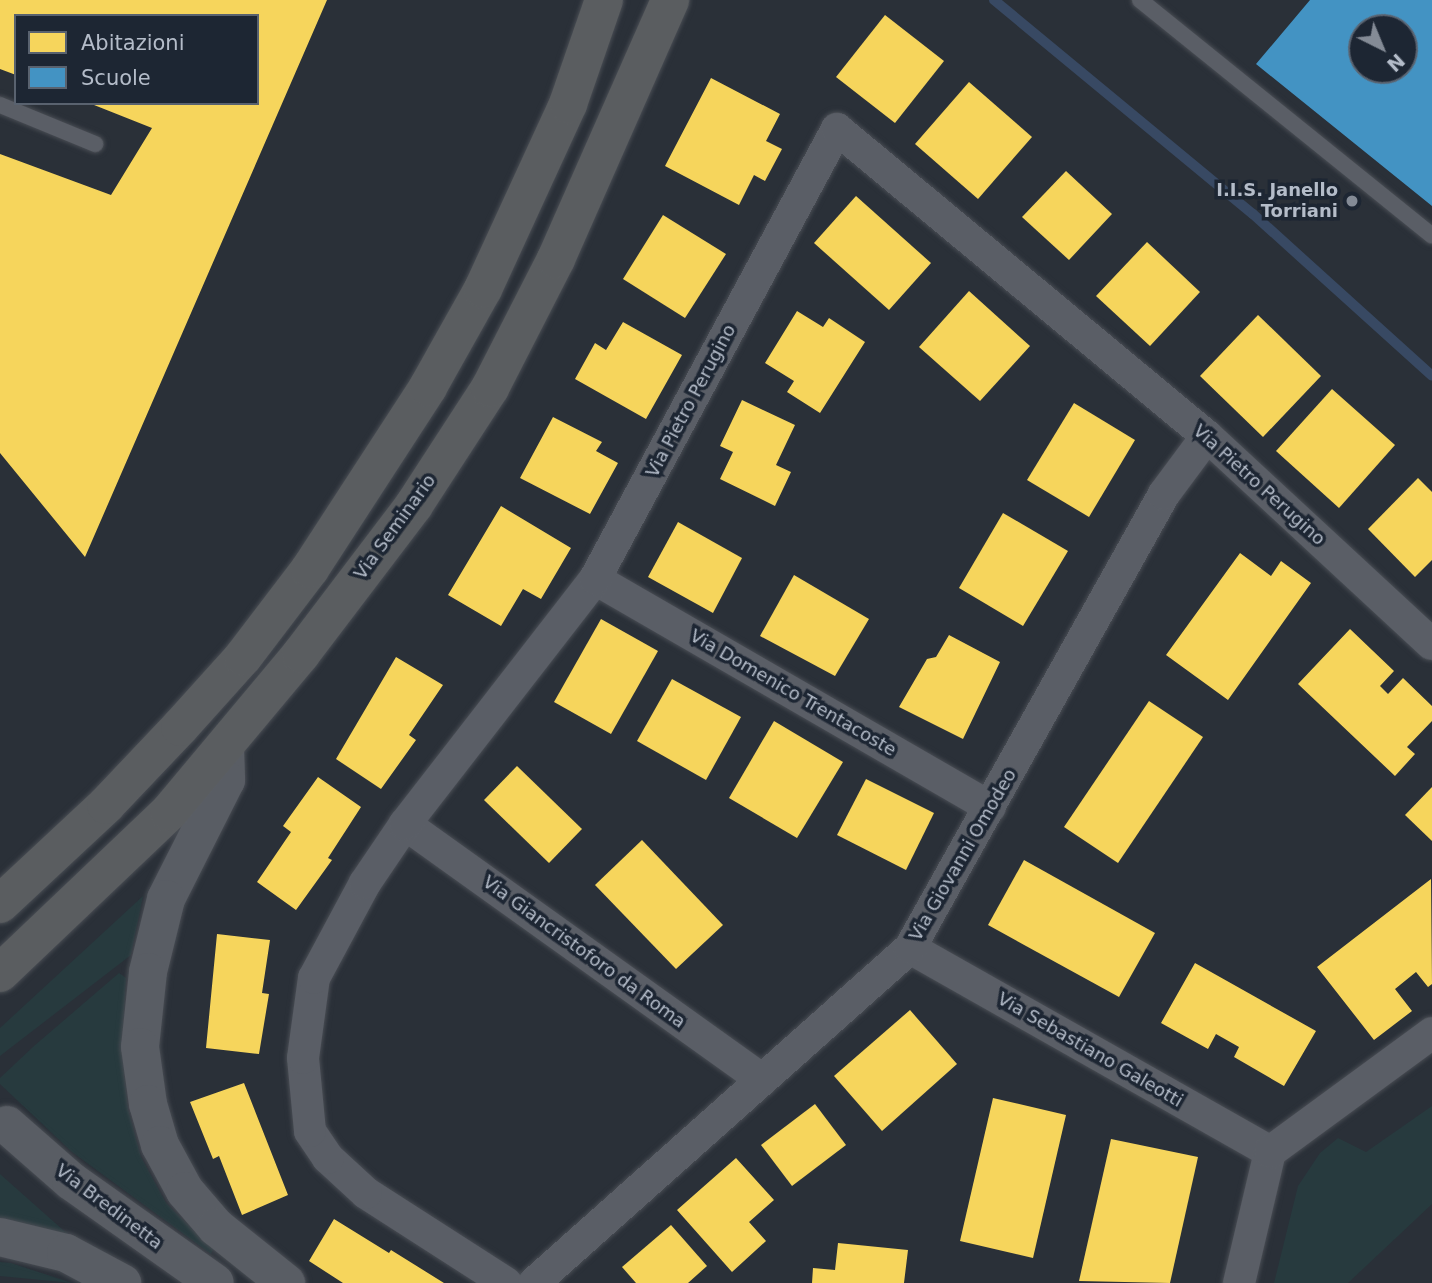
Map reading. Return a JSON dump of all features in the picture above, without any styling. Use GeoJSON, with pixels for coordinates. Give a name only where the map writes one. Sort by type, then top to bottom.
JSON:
{"type":"FeatureCollection","features":[{"type":"Feature","properties":{"kind":"highway"},"geometry":{"type":"LineString","coordinates":[[0,904],[180,727],[243,657],[310,569],[428,387],[483,289],[568,104],[604,0]]}},
{"type":"Feature","properties":{"kind":"highway","name":"Via Seminario"},"geometry":{"type":"LineString","coordinates":[[0,973],[169,812],[225,747],[414,505],[490,387],[556,259],[670,0]]}},
{"type":"Feature","properties":{"kind":"street","name":"Via Pietro Perugino"},"geometry":{"type":"LineString","coordinates":[[506,1283],[366,1192],[328,1158],[310,1131],[303,1058],[314,978],[365,883],[405,824],[595,579],[837,130],[1207,436],[1432,644]]}},
{"type":"Feature","properties":{"kind":"street","name":"Via Giovanni Omodeo"},"geometry":{"type":"LineString","coordinates":[[534,1283],[910,948],[1164,494],[1207,436]]}},
{"type":"Feature","properties":{"kind":"street","name":"Via Domenico Trentacoste"},"geometry":{"type":"LineString","coordinates":[[595,579],[990,807]]}},
{"type":"Feature","properties":{"kind":"street"},"geometry":{"type":"LineString","coordinates":[[225,747],[226,780],[166,899],[148,972],[140,1047],[148,1104],[160,1144],[185,1191],[216,1227],[286,1283]]}},
{"type":"Feature","properties":{"kind":"street","name":"Via Giancristoforo da Roma"},"geometry":{"type":"LineString","coordinates":[[405,824],[762,1080]]}},
{"type":"Feature","properties":{"kind":"street","name":"Via Sebastiano Galeotti"},"geometry":{"type":"LineString","coordinates":[[910,948],[1270,1152]]}},
{"type":"Feature","properties":{"kind":"street"},"geometry":{"type":"LineString","coordinates":[[1239,1283],[1270,1152],[1432,1033]]}},
{"type":"Feature","properties":{"kind":"street","name":"Via Bredinetta"},"geometry":{"type":"LineString","coordinates":[[7,1125],[71,1181],[215,1283]]}},
{"type":"Feature","properties":{"kind":"street"},"geometry":{"type":"LineString","coordinates":[[0,1237],[66,1253],[122,1283]]}},
{"type":"Feature","properties":{"kind":"lane"},"geometry":{"type":"LineString","coordinates":[[587,51],[596,0]]}},
{"type":"Feature","properties":{"kind":"lane"},"geometry":{"type":"LineString","coordinates":[[1140,0],[1432,236]]}},
{"type":"Feature","properties":{"kind":"lane"},"geometry":{"type":"LineString","coordinates":[[0,106],[95,144]]}},
{"type":"Feature","properties":{"kind":"green space"},"geometry":{"type":"Polygon","coordinates":[[[143,896],[131,955],[0,1056],[0,1028],[143,896]]]}},
{"type":"Feature","properties":{"kind":"green space"},"geometry":{"type":"Polygon","coordinates":[[[119,973],[126,978],[122,1052],[128,1109],[141,1157],[166,1203],[213,1250],[211,1254],[72,1152],[0,1084],[0,1078],[34,1046],[119,973]]]}},
{"type":"Feature","properties":{"kind":"green space"},"geometry":{"type":"Polygon","coordinates":[[[1432,1106],[1432,1204],[1348,1283],[1274,1283],[1298,1186],[1320,1153],[1338,1138],[1366,1152],[1432,1106]]]}},
{"type":"Feature","properties":{"kind":"green space"},"geometry":{"type":"Polygon","coordinates":[[[0,1174],[63,1230],[110,1262],[0,1228],[0,1174]]]}},
{"type":"Feature","properties":{"kind":"green space"},"geometry":{"type":"Polygon","coordinates":[[[0,1262],[11,1263],[72,1283],[0,1276],[0,1262]]]}},
{"type":"Feature","properties":{"kind":"building: Abitazioni"},"geometry":{"type":"Polygon","coordinates":[[[0,0],[327,0],[85,557],[0,453],[0,154],[111,195],[152,128],[94,105],[259,105],[259,14],[14,14],[14,74],[0,69],[0,0]]]}},
{"type":"Feature","properties":{"kind":"building: Abitazioni"},"geometry":{"type":"Polygon","coordinates":[[[885,15],[944,61],[895,123],[836,77],[885,15]]]}},
{"type":"Feature","properties":{"kind":"building: Abitazioni"},"geometry":{"type":"Polygon","coordinates":[[[711,78],[780,114],[766,141],[782,149],[765,181],[754,175],[739,205],[665,166],[711,78]]]}},
{"type":"Feature","properties":{"kind":"building: Abitazioni"},"geometry":{"type":"Polygon","coordinates":[[[969,82],[1032,137],[978,199],[915,144],[969,82]]]}},
{"type":"Feature","properties":{"kind":"building: Abitazioni"},"geometry":{"type":"Polygon","coordinates":[[[1066,171],[1112,214],[1069,260],[1022,217],[1066,171]]]}},
{"type":"Feature","properties":{"kind":"building: Abitazioni"},"geometry":{"type":"Polygon","coordinates":[[[856,196],[931,263],[889,310],[814,243],[856,196]]]}},
{"type":"Feature","properties":{"kind":"building: Abitazioni"},"geometry":{"type":"Polygon","coordinates":[[[663,215],[726,254],[685,318],[623,279],[663,215]]]}},
{"type":"Feature","properties":{"kind":"building: Abitazioni"},"geometry":{"type":"Polygon","coordinates":[[[1147,242],[1200,292],[1150,346],[1096,296],[1147,242]]]}},
{"type":"Feature","properties":{"kind":"building: Abitazioni"},"geometry":{"type":"Polygon","coordinates":[[[969,291],[1030,346],[980,401],[919,347],[969,291]]]}},
{"type":"Feature","properties":{"kind":"building: Abitazioni"},"geometry":{"type":"Polygon","coordinates":[[[797,311],[823,327],[829,318],[865,342],[820,413],[787,392],[794,381],[765,363],[797,311]]]}},
{"type":"Feature","properties":{"kind":"building: Abitazioni"},"geometry":{"type":"Polygon","coordinates":[[[1258,315],[1321,376],[1263,437],[1200,376],[1258,315]]]}},
{"type":"Feature","properties":{"kind":"building: Abitazioni"},"geometry":{"type":"Polygon","coordinates":[[[623,322],[682,355],[646,419],[575,379],[595,343],[606,350],[623,322]]]}},
{"type":"Feature","properties":{"kind":"building: Abitazioni"},"geometry":{"type":"Polygon","coordinates":[[[1332,389],[1395,445],[1339,508],[1276,451],[1332,389]]]}},
{"type":"Feature","properties":{"kind":"building: Abitazioni"},"geometry":{"type":"Polygon","coordinates":[[[742,400],[795,425],[776,465],[791,472],[775,506],[720,479],[733,452],[720,446],[742,400]]]}},
{"type":"Feature","properties":{"kind":"building: Abitazioni"},"geometry":{"type":"Polygon","coordinates":[[[1074,403],[1135,440],[1089,517],[1027,480],[1074,403]]]}},
{"type":"Feature","properties":{"kind":"building: Abitazioni"},"geometry":{"type":"Polygon","coordinates":[[[553,417],[602,442],[596,451],[618,463],[590,514],[520,478],[553,417]]]}},
{"type":"Feature","properties":{"kind":"building: Abitazioni"},"geometry":{"type":"Polygon","coordinates":[[[1418,478],[1432,492],[1432,560],[1415,577],[1368,529],[1418,478]]]}},
{"type":"Feature","properties":{"kind":"building: Abitazioni"},"geometry":{"type":"Polygon","coordinates":[[[501,506],[571,548],[541,599],[523,589],[501,626],[448,595],[501,506]]]}},
{"type":"Feature","properties":{"kind":"building: Abitazioni"},"geometry":{"type":"Polygon","coordinates":[[[1003,513],[1068,551],[1023,626],[959,588],[1003,513]]]}},
{"type":"Feature","properties":{"kind":"building: Abitazioni"},"geometry":{"type":"Polygon","coordinates":[[[678,522],[742,558],[713,613],[648,577],[678,522]]]}},
{"type":"Feature","properties":{"kind":"building: Abitazioni"},"geometry":{"type":"Polygon","coordinates":[[[1240,553],[1271,576],[1281,561],[1311,583],[1228,700],[1166,655],[1240,553]]]}},
{"type":"Feature","properties":{"kind":"building: Abitazioni"},"geometry":{"type":"Polygon","coordinates":[[[794,575],[869,619],[835,676],[760,636],[794,575]]]}},
{"type":"Feature","properties":{"kind":"building: Abitazioni"},"geometry":{"type":"Polygon","coordinates":[[[601,619],[658,651],[611,734],[554,702],[601,619]]]}},
{"type":"Feature","properties":{"kind":"building: Abitazioni"},"geometry":{"type":"Polygon","coordinates":[[[1350,629],[1394,671],[1380,686],[1388,694],[1403,678],[1432,706],[1432,721],[1407,747],[1415,754],[1395,776],[1298,684],[1350,629]]]}},
{"type":"Feature","properties":{"kind":"building: Abitazioni"},"geometry":{"type":"Polygon","coordinates":[[[949,635],[1000,662],[963,739],[899,707],[927,659],[936,657],[949,635]]]}},
{"type":"Feature","properties":{"kind":"building: Abitazioni"},"geometry":{"type":"Polygon","coordinates":[[[396,657],[443,685],[409,735],[416,740],[381,789],[336,759],[396,657]]]}},
{"type":"Feature","properties":{"kind":"building: Abitazioni"},"geometry":{"type":"Polygon","coordinates":[[[672,679],[741,717],[706,780],[637,741],[672,679]]]}},
{"type":"Feature","properties":{"kind":"building: Abitazioni"},"geometry":{"type":"Polygon","coordinates":[[[1149,701],[1203,737],[1118,863],[1064,827],[1149,701]]]}},
{"type":"Feature","properties":{"kind":"building: Abitazioni"},"geometry":{"type":"Polygon","coordinates":[[[774,721],[843,762],[797,838],[729,798],[774,721]]]}},
{"type":"Feature","properties":{"kind":"building: Abitazioni"},"geometry":{"type":"Polygon","coordinates":[[[517,766],[582,829],[549,863],[484,800],[517,766]]]}},
{"type":"Feature","properties":{"kind":"building: Abitazioni"},"geometry":{"type":"Polygon","coordinates":[[[318,777],[361,807],[328,858],[332,860],[296,910],[257,882],[291,832],[283,826],[318,777]]]}},
{"type":"Feature","properties":{"kind":"building: Abitazioni"},"geometry":{"type":"Polygon","coordinates":[[[866,779],[934,813],[906,870],[837,835],[866,779]]]}},
{"type":"Feature","properties":{"kind":"building: Abitazioni"},"geometry":{"type":"Polygon","coordinates":[[[1432,787],[1432,841],[1405,815],[1432,787]]]}},
{"type":"Feature","properties":{"kind":"building: Abitazioni"},"geometry":{"type":"Polygon","coordinates":[[[642,840],[723,925],[676,969],[595,885],[642,840]]]}},
{"type":"Feature","properties":{"kind":"building: Abitazioni"},"geometry":{"type":"Polygon","coordinates":[[[1024,860],[1155,933],[1119,997],[988,925],[1024,860]]]}},
{"type":"Feature","properties":{"kind":"building: Abitazioni"},"geometry":{"type":"Polygon","coordinates":[[[1431,879],[1432,984],[1428,987],[1416,972],[1395,989],[1412,1011],[1374,1040],[1317,967],[1431,879]]]}},
{"type":"Feature","properties":{"kind":"building: Abitazioni"},"geometry":{"type":"Polygon","coordinates":[[[217,934],[270,940],[262,993],[269,994],[259,1054],[206,1048],[217,934]]]}},
{"type":"Feature","properties":{"kind":"building: Abitazioni"},"geometry":{"type":"Polygon","coordinates":[[[1195,963],[1316,1031],[1284,1086],[1234,1057],[1239,1047],[1216,1034],[1208,1049],[1161,1023],[1195,963]]]}},
{"type":"Feature","properties":{"kind":"building: Abitazioni"},"geometry":{"type":"Polygon","coordinates":[[[910,1010],[957,1064],[882,1131],[834,1076],[910,1010]]]}},
{"type":"Feature","properties":{"kind":"building: Abitazioni"},"geometry":{"type":"Polygon","coordinates":[[[244,1083],[288,1195],[242,1215],[219,1156],[213,1159],[190,1102],[244,1083]]]}},
{"type":"Feature","properties":{"kind":"building: Abitazioni"},"geometry":{"type":"Polygon","coordinates":[[[993,1098],[1066,1115],[1033,1258],[960,1241],[993,1098]]]}},
{"type":"Feature","properties":{"kind":"building: Abitazioni"},"geometry":{"type":"Polygon","coordinates":[[[815,1104],[846,1145],[792,1186],[761,1145],[815,1104]]]}},
{"type":"Feature","properties":{"kind":"building: Abitazioni"},"geometry":{"type":"Polygon","coordinates":[[[1111,1139],[1198,1157],[1170,1283],[1079,1281],[1111,1139]]]}},
{"type":"Feature","properties":{"kind":"building: Abitazioni"},"geometry":{"type":"Polygon","coordinates":[[[736,1158],[774,1200],[749,1222],[766,1241],[732,1272],[677,1210],[736,1158]]]}},
{"type":"Feature","properties":{"kind":"building: Abitazioni"},"geometry":{"type":"Polygon","coordinates":[[[334,1219],[444,1283],[343,1283],[309,1261],[334,1219]]]}},
{"type":"Feature","properties":{"kind":"building: Abitazioni"},"geometry":{"type":"Polygon","coordinates":[[[671,1225],[707,1266],[688,1283],[636,1283],[622,1267],[671,1225]]]}},
{"type":"Feature","properties":{"kind":"building: Abitazioni"},"geometry":{"type":"Polygon","coordinates":[[[838,1243],[908,1250],[904,1283],[812,1283],[813,1268],[835,1270],[838,1243]]]}},
{"type":"Feature","properties":{"kind":"building: Scuole"},"geometry":{"type":"Polygon","coordinates":[[[1310,0],[1432,0],[1432,206],[1256,64],[1310,0]]]}},
{"type":"Feature","properties":{"kind":"waterway"},"geometry":{"type":"LineString","coordinates":[[994,0],[1253,214],[1432,376]]}},
{"type":"Feature","properties":{"kind":"place","name":"I.I.S. Janello Torriani"},"geometry":{"type":"Point","coordinates":[1352,201]}}]}
